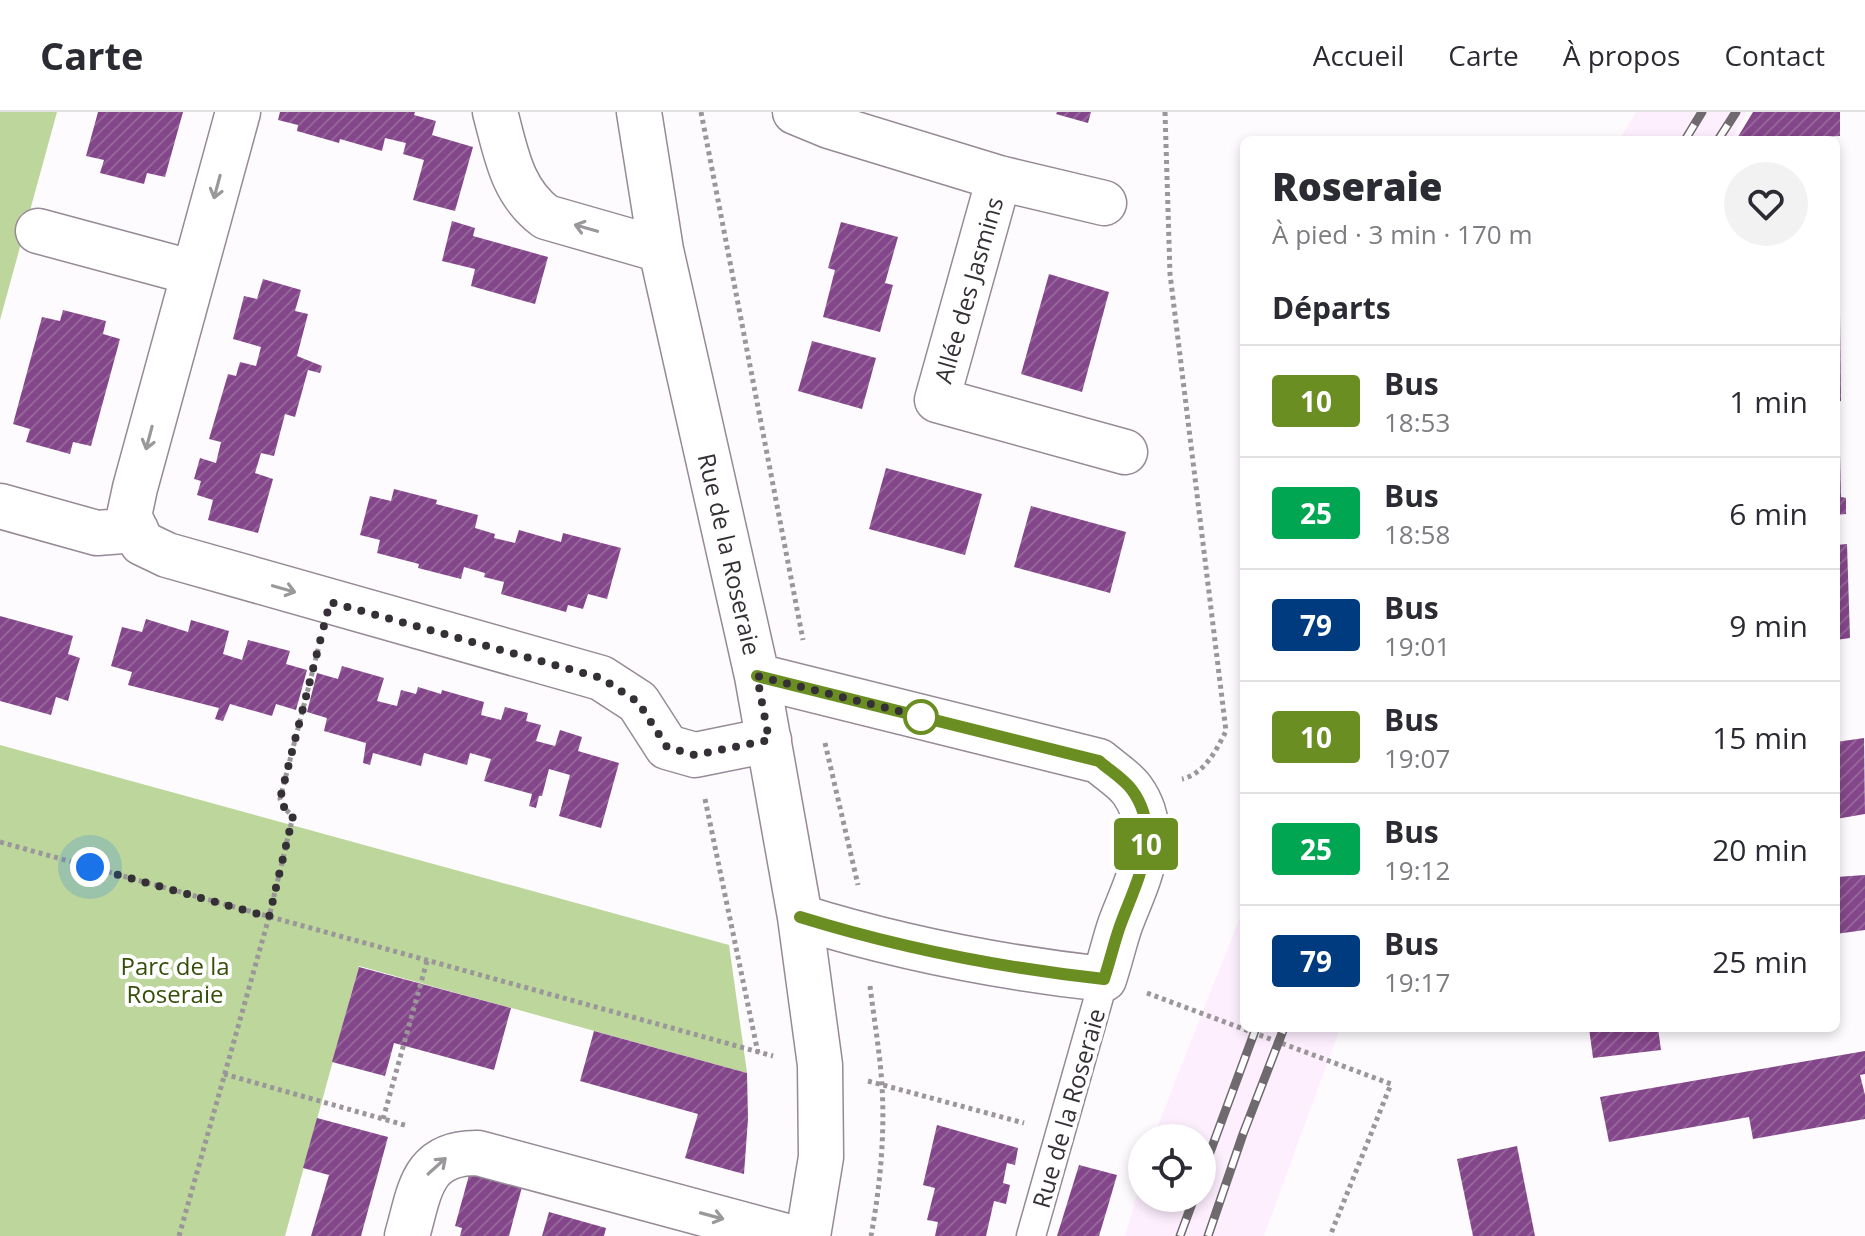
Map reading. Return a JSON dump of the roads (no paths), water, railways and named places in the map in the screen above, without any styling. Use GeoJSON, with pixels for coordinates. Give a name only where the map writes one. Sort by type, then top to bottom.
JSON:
{"type":"FeatureCollection","features":[{"type":"Feature","properties":{"kind":"street"},"geometry":{"type":"LineString","coordinates":[[238,112],[135,488],[129,516],[142,543],[167,555],[601,678],[638,702],[667,747],[695,755],[769,740]]}},
{"type":"Feature","properties":{"kind":"street"},"geometry":{"type":"LineString","coordinates":[[495,112],[516,186],[530,205],[546,217],[661,250]]}},
{"type":"Feature","properties":{"kind":"street","name":"Rue de la Roseraie"},"geometry":{"type":"LineString","coordinates":[[639,112],[661,250],[757,676],[800,917],[820,1065],[821,1157],[808,1236]]}},
{"type":"Feature","properties":{"kind":"street","name":"Allée des Jasmins"},"geometry":{"type":"LineString","coordinates":[[795,112],[829,126],[999,178],[1104,203]]}},
{"type":"Feature","properties":{"kind":"street","name":"Allée des Jasmins"},"geometry":{"type":"LineString","coordinates":[[999,178],[937,400],[1125,452]]}},
{"type":"Feature","properties":{"kind":"street"},"geometry":{"type":"LineString","coordinates":[[38,231],[194,273]]}},
{"type":"Feature","properties":{"kind":"street"},"geometry":{"type":"LineString","coordinates":[[0,506],[97,533],[136,530]]}},
{"type":"Feature","properties":{"kind":"street"},"geometry":{"type":"LineString","coordinates":[[757,676],[1099,761],[1132,790],[1146,823],[1146,847],[1138,883],[1120,925],[1104,979],[1061,974],[864,937],[800,917]]}},
{"type":"Feature","properties":{"kind":"street"},"geometry":{"type":"LineString","coordinates":[[407,1236],[421,1187],[429,1172],[442,1159],[459,1153],[478,1153],[651,1218],[786,1236]]}},
{"type":"Feature","properties":{"kind":"lane","name":"Rue de la Roseraie"},"geometry":{"type":"LineString","coordinates":[[1031,1236],[1104,979]]}},
{"type":"Feature","properties":{"kind":"railway"},"geometry":{"type":"LineString","coordinates":[[1687,136],[1702,112]]}},
{"type":"Feature","properties":{"kind":"railway"},"geometry":{"type":"LineString","coordinates":[[1721,136],[1736,112]]}},
{"type":"Feature","properties":{"kind":"railway"},"geometry":{"type":"LineString","coordinates":[[1216,1136],[1255,1032]]}},
{"type":"Feature","properties":{"kind":"railway"},"geometry":{"type":"LineString","coordinates":[[1208,1236],[1282,1032]]}},
{"type":"Feature","properties":{"kind":"railway"},"geometry":{"type":"LineString","coordinates":[[1180,1236],[1189,1212]]}},
{"type":"Feature","properties":{"kind":"park label","name":"Parc de la Roseraie"},"geometry":{"type":"Point","coordinates":[175,979]}}]}
